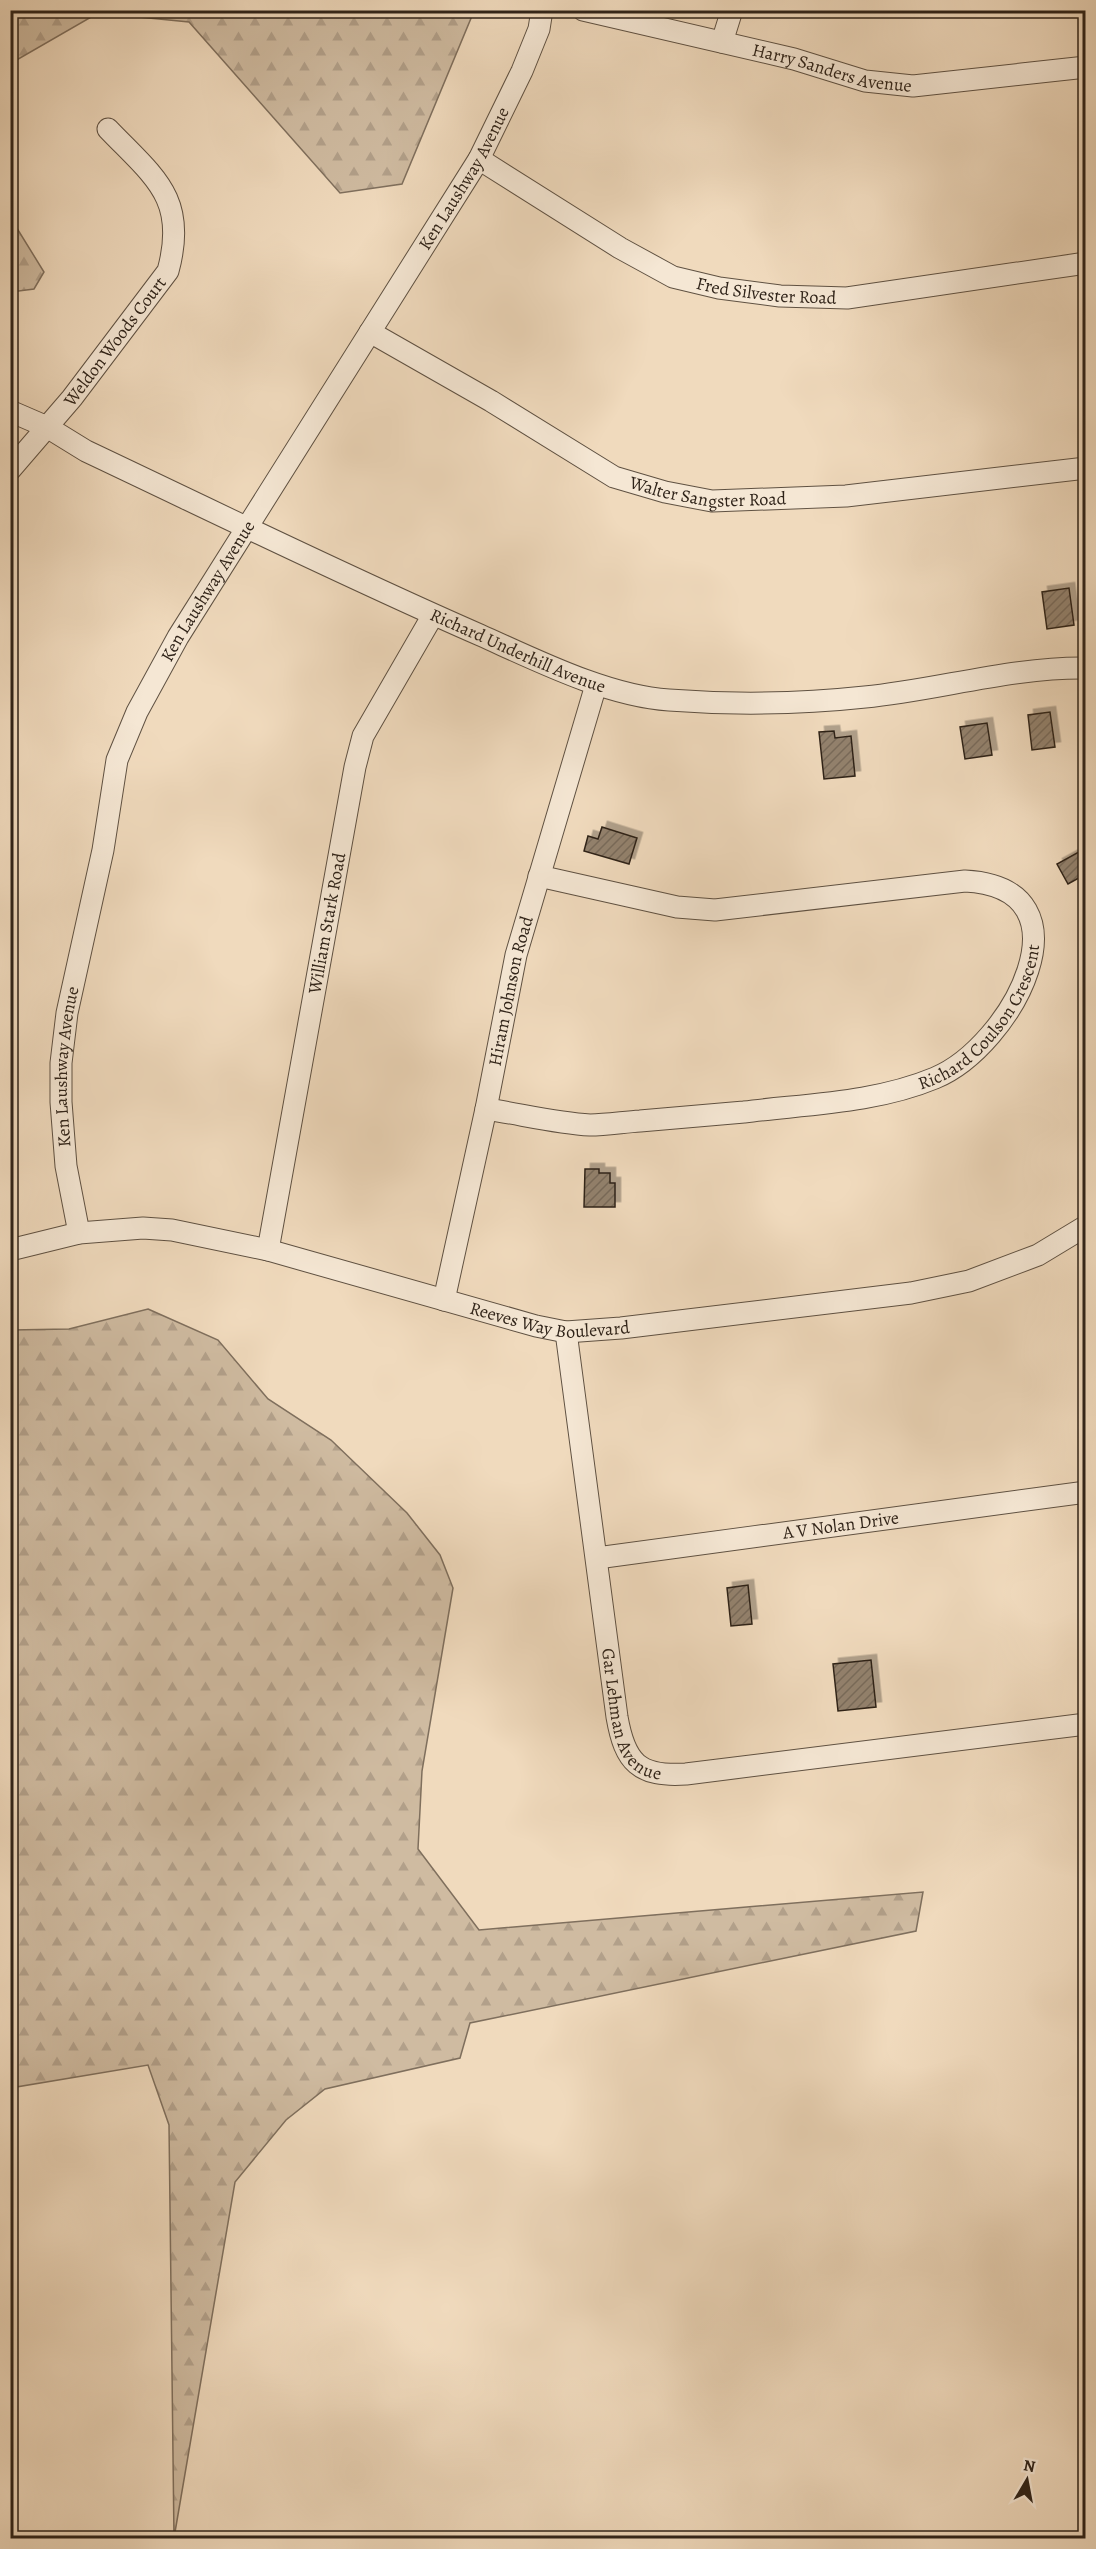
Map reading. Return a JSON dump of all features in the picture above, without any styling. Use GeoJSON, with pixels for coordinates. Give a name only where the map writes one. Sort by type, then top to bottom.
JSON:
{"type":"FeatureCollection","features":[{"type":"Feature","properties":{"kind":"street","name":"Ken Laushway Avenue"},"geometry":{"type":"LineString","coordinates":[[80,1233],[66,1166],[61,1063],[67,1013],[103,850],[117,760],[136,712],[178,637],[479,159],[518,80],[538,29],[542,10]]}},
{"type":"Feature","properties":{"kind":"street","name":"Harry Sanders Avenue"},"geometry":{"type":"LineString","coordinates":[[583,10],[794,59],[865,81],[913,86],[1086,67]]}},
{"type":"Feature","properties":{"kind":"street"},"geometry":{"type":"LineString","coordinates":[[722,42],[732,10]]}},
{"type":"Feature","properties":{"kind":"street","name":"Weldon Woods Court"},"geometry":{"type":"LineString","coordinates":[[10,470],[147,302],[168,271],[175,246],[174,214],[162,187],[108,129]]}},
{"type":"Feature","properties":{"kind":"street","name":"Fred Silvester Road"},"geometry":{"type":"LineString","coordinates":[[479,159],[620,248],[673,277],[719,288],[780,296],[847,298],[1086,263]]}},
{"type":"Feature","properties":{"kind":"street","name":"Walter Sangster Road"},"geometry":{"type":"LineString","coordinates":[[370,332],[491,401],[614,477],[664,492],[711,501],[846,496],[1086,468]]}},
{"type":"Feature","properties":{"kind":"street","name":"Richard Underhill Avenue"},"geometry":{"type":"LineString","coordinates":[[10,411],[47,427],[86,451],[433,615],[596,685],[665,700],[740,704],[866,697],[1080,666]]}},
{"type":"Feature","properties":{"kind":"street","name":"William Stark Road"},"geometry":{"type":"LineString","coordinates":[[268,1250],[360,747],[368,727],[433,615]]}},
{"type":"Feature","properties":{"kind":"street","name":"Hiram Johnson Road"},"geometry":{"type":"LineString","coordinates":[[444,1300],[486,1110],[506,998],[539,876],[596,685]]}},
{"type":"Feature","properties":{"kind":"street","name":"Richard Coulson Crescent"},"geometry":{"type":"LineString","coordinates":[[486,1110],[590,1125],[705,1116],[881,1096],[938,1077],[979,1049],[1005,1022],[1028,981],[1037,945],[1036,922],[1026,901],[990,882],[965,881],[716,910],[677,907],[539,876]]}},
{"type":"Feature","properties":{"kind":"street","name":"Reeves Way Boulevard"},"geometry":{"type":"LineString","coordinates":[[10,1250],[80,1233],[143,1228],[172,1230],[268,1250],[536,1326],[566,1332],[621,1328],[911,1293],[969,1281],[1038,1255],[1086,1226]]}},
{"type":"Feature","properties":{"kind":"street","name":"Gar Lehman Avenue"},"geometry":{"type":"LineString","coordinates":[[566,1332],[620,1731],[630,1758],[648,1772],[662,1775],[686,1774],[1086,1724]]}},
{"type":"Feature","properties":{"kind":"street","name":"A V Nolan Drive"},"geometry":{"type":"LineString","coordinates":[[597,1558],[1086,1492]]}},
{"type":"Feature","properties":{"kind":"green space"},"geometry":{"type":"Polygon","coordinates":[[[11,10],[474,11],[402,184],[340,193],[189,22],[98,13],[13,62],[11,67],[11,10]]]}},
{"type":"Feature","properties":{"kind":"green space"},"geometry":{"type":"Polygon","coordinates":[[[10,217],[44,272],[34,289],[11,292],[10,217]]]}},
{"type":"Feature","properties":{"kind":"green space"},"geometry":{"type":"Polygon","coordinates":[[[148,1309],[218,1340],[268,1399],[331,1440],[407,1513],[440,1555],[453,1588],[422,1771],[418,1849],[479,1930],[923,1892],[916,1931],[470,2023],[460,2058],[325,2089],[286,2120],[235,2182],[174,2538],[169,2125],[148,2065],[10,2088],[11,1330],[69,1329],[148,1309]]]}},
{"type":"Feature","properties":{"kind":"building"},"geometry":{"type":"Polygon","coordinates":[[[1069,588],[1074,625],[1047,629],[1042,592],[1069,588]]]}},
{"type":"Feature","properties":{"kind":"building"},"geometry":{"type":"Polygon","coordinates":[[[1050,712],[1055,747],[1032,750],[1028,715],[1050,712]]]}},
{"type":"Feature","properties":{"kind":"building"},"geometry":{"type":"Polygon","coordinates":[[[987,723],[992,755],[965,759],[960,727],[987,723]]]}},
{"type":"Feature","properties":{"kind":"building"},"geometry":{"type":"Polygon","coordinates":[[[834,731],[835,738],[851,736],[855,776],[824,779],[819,732],[834,731]]]}},
{"type":"Feature","properties":{"kind":"building"},"geometry":{"type":"Polygon","coordinates":[[[602,827],[637,838],[629,864],[584,851],[588,836],[598,839],[602,827]]]}},
{"type":"Feature","properties":{"kind":"building"},"geometry":{"type":"Polygon","coordinates":[[[1086,848],[1086,874],[1068,884],[1057,864],[1086,848]]]}},
{"type":"Feature","properties":{"kind":"building"},"geometry":{"type":"Polygon","coordinates":[[[585,1169],[599,1169],[599,1173],[610,1173],[610,1183],[615,1183],[615,1207],[584,1207],[585,1169]]]}},
{"type":"Feature","properties":{"kind":"building"},"geometry":{"type":"Polygon","coordinates":[[[748,1585],[752,1624],[731,1626],[727,1588],[748,1585]]]}},
{"type":"Feature","properties":{"kind":"building"},"geometry":{"type":"Polygon","coordinates":[[[871,1660],[876,1707],[838,1711],[833,1664],[871,1660]]]}}]}
